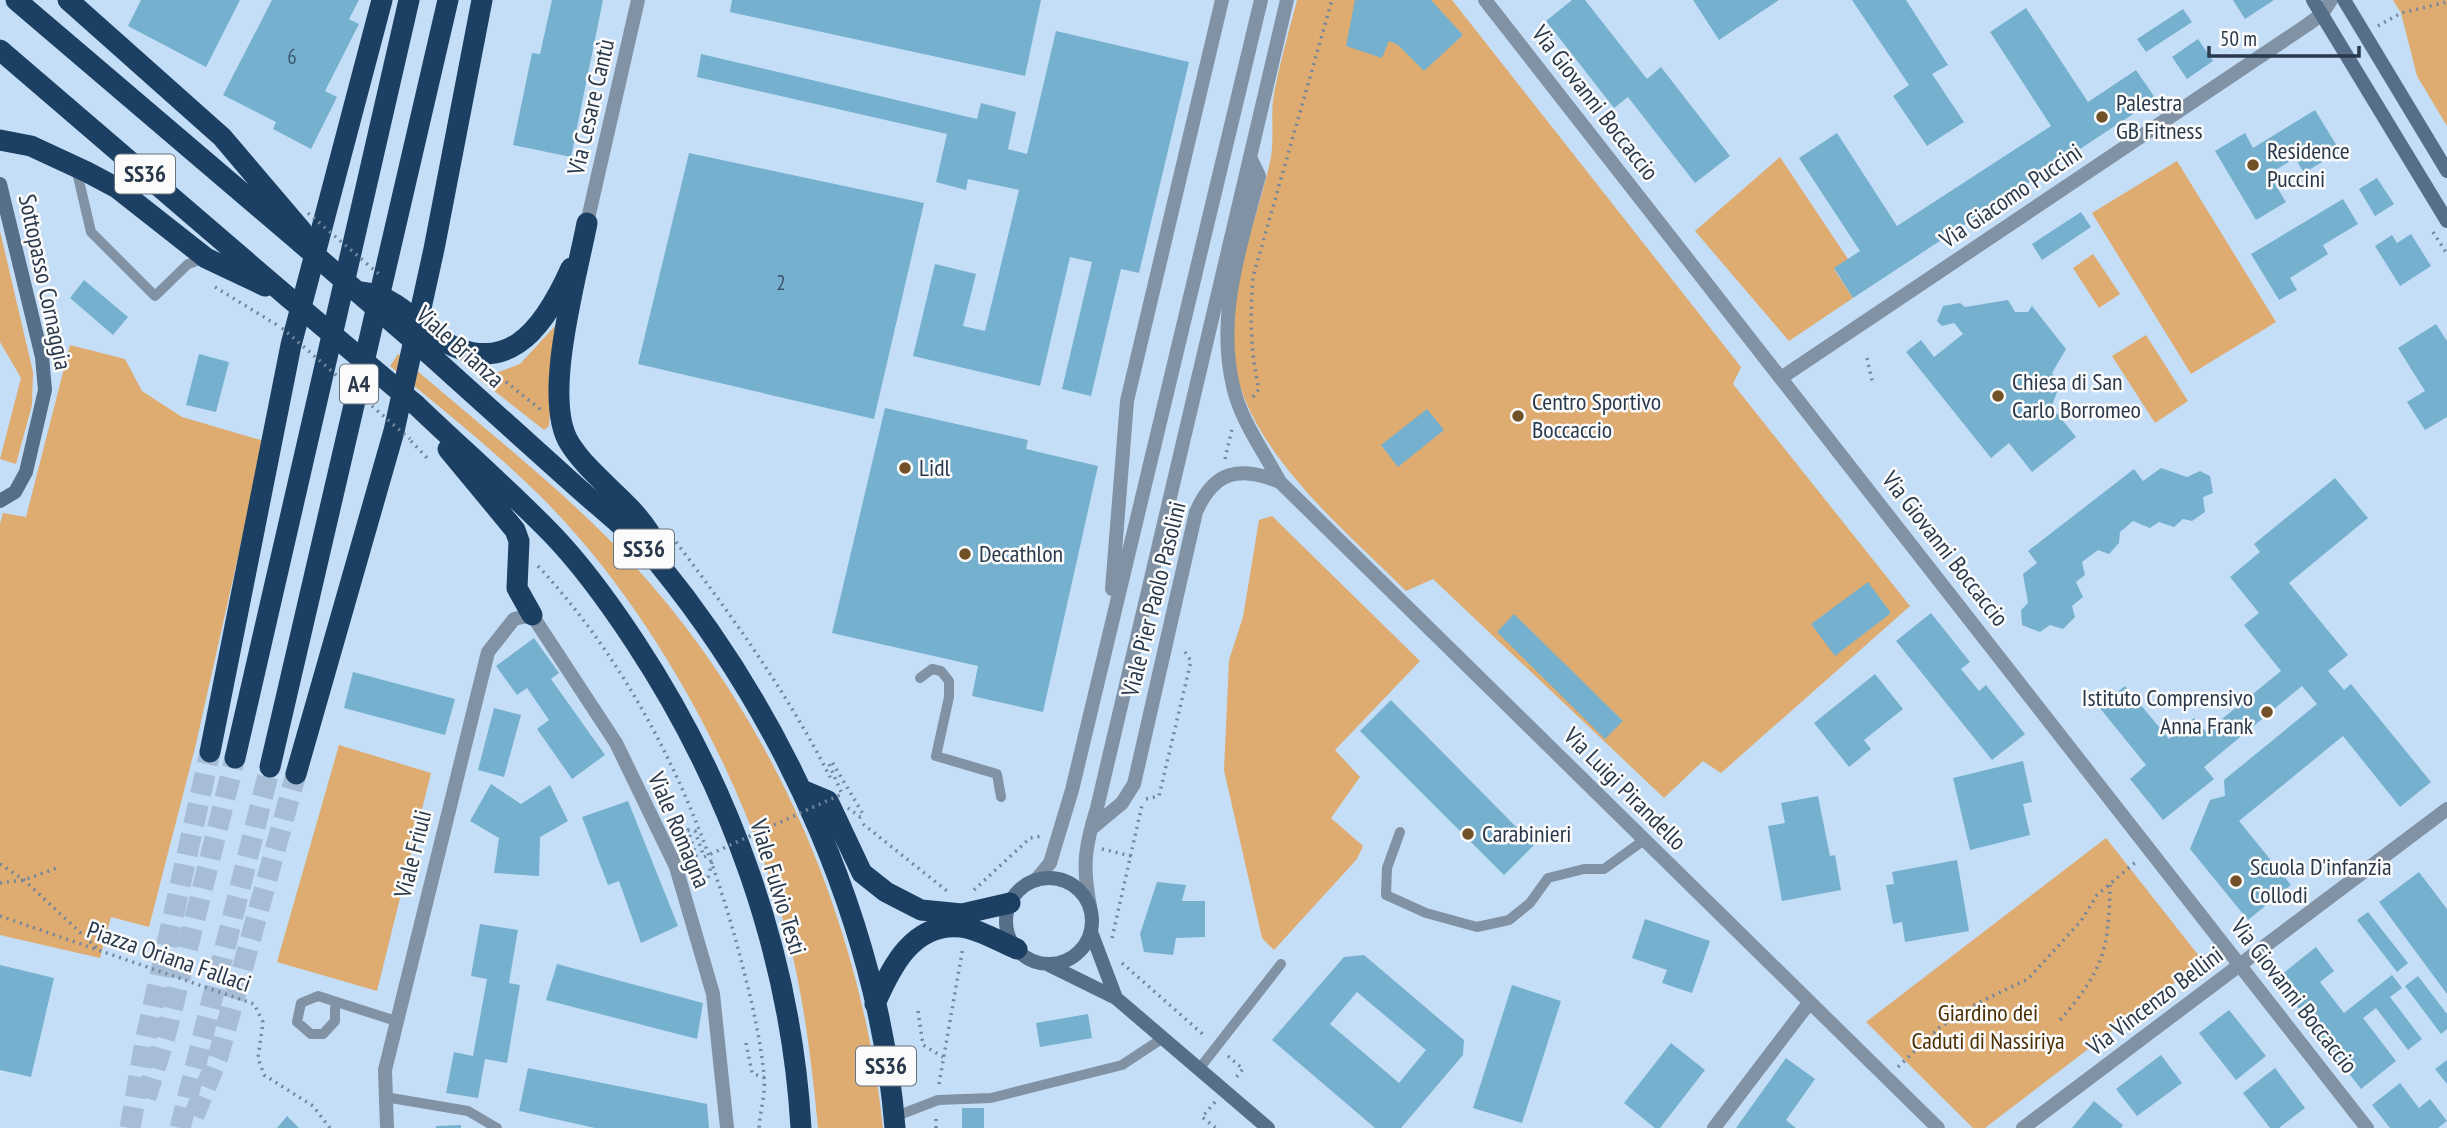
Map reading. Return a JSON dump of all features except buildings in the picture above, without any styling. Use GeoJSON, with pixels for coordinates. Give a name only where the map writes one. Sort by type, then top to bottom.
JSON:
{"type":"FeatureCollection","features":[{"type":"Feature","properties":{"kind":"highway","name":"Viale Brianza"},"geometry":{"type":"LineString","coordinates":[[16,0],[304,230],[349,285],[430,344],[658,563],[752,696],[804,791]]}},
{"type":"Feature","properties":{"kind":"highway"},"geometry":{"type":"LineString","coordinates":[[68,0],[222,137],[304,230]]}},
{"type":"Feature","properties":{"kind":"highway"},"geometry":{"type":"LineString","coordinates":[[210,752],[291,345],[382,0]]}},
{"type":"Feature","properties":{"kind":"highway","name":"A4"},"geometry":{"type":"LineString","coordinates":[[234,758],[409,0]]}},
{"type":"Feature","properties":{"kind":"highway","name":"A4"},"geometry":{"type":"LineString","coordinates":[[270,767],[448,0]]}},
{"type":"Feature","properties":{"kind":"highway"},"geometry":{"type":"LineString","coordinates":[[296,774],[394,431],[434,249],[482,0]]}},
{"type":"Feature","properties":{"kind":"highway","name":"SS36"},"geometry":{"type":"LineString","coordinates":[[0,50],[416,405]]}},
{"type":"Feature","properties":{"kind":"highway"},"geometry":{"type":"LineString","coordinates":[[0,140],[31,146],[117,188],[206,258],[289,298]]}},
{"type":"Feature","properties":{"kind":"highway"},"geometry":{"type":"LineString","coordinates":[[430,344],[483,354],[503,351],[534,333],[558,294],[587,223]]}},
{"type":"Feature","properties":{"kind":"highway"},"geometry":{"type":"LineString","coordinates":[[587,223],[558,384],[560,424],[570,444],[650,533],[658,563]]}},
{"type":"Feature","properties":{"kind":"highway"},"geometry":{"type":"LineString","coordinates":[[416,405],[465,472],[514,530],[519,545],[517,588],[531,615]]}},
{"type":"Feature","properties":{"kind":"highway","name":"Viale Fulvio Testi"},"geometry":{"type":"LineString","coordinates":[[416,405],[552,534],[620,620],[657,677],[720,794],[750,873],[790,1030],[801,1128]]}},
{"type":"Feature","properties":{"kind":"highway"},"geometry":{"type":"LineString","coordinates":[[804,791],[828,801],[862,873],[886,892],[921,910],[962,914],[1010,904]]}},
{"type":"Feature","properties":{"kind":"highway","name":"SS36"},"geometry":{"type":"LineString","coordinates":[[804,791],[836,870],[875,1004],[895,1122]]}},
{"type":"Feature","properties":{"kind":"highway"},"geometry":{"type":"LineString","coordinates":[[875,1004],[891,965],[918,937],[939,929],[962,927],[1017,949]]}},
{"type":"Feature","properties":{"kind":"street","name":"Via Cesare Cantù"},"geometry":{"type":"LineString","coordinates":[[587,223],[638,0]]}},
{"type":"Feature","properties":{"kind":"street","name":"Viale Pier Paolo Pasolini"},"geometry":{"type":"LineString","coordinates":[[1108,636],[1127,401],[1222,0]]}},
{"type":"Feature","properties":{"kind":"street","name":"Viale Pier Paolo Pasolini"},"geometry":{"type":"LineString","coordinates":[[1036,880],[1050,863],[1058,839],[1261,0]]}},
{"type":"Feature","properties":{"kind":"street","name":"Viale Pier Paolo Pasolini"},"geometry":{"type":"LineString","coordinates":[[1090,906],[1084,873],[1085,845],[1091,829],[1287,0]]}},
{"type":"Feature","properties":{"kind":"street","name":"Via Giovanni Boccaccio"},"geometry":{"type":"LineString","coordinates":[[1485,0],[2367,1128]]}},
{"type":"Feature","properties":{"kind":"street"},"geometry":{"type":"LineString","coordinates":[[2313,0],[2447,221]]}},
{"type":"Feature","properties":{"kind":"street","name":"Via Giacomo Puccini"},"geometry":{"type":"LineString","coordinates":[[1781,378],[2322,14],[2331,0]]}},
{"type":"Feature","properties":{"kind":"street"},"geometry":{"type":"LineString","coordinates":[[2343,0],[2447,172]]}},
{"type":"Feature","properties":{"kind":"street","name":"Viale Pier Paolo Pasolini"},"geometry":{"type":"LineString","coordinates":[[1250,157],[1259,176],[1237,261],[1225,330],[1233,387],[1280,482]]}},
{"type":"Feature","properties":{"kind":"street","name":"Sottopasso Cornaggia"},"geometry":{"type":"LineString","coordinates":[[0,184],[43,357],[45,390],[26,472],[15,492],[0,501]]}},
{"type":"Feature","properties":{"kind":"street"},"geometry":{"type":"LineString","coordinates":[[1221,478],[1244,472],[1280,482]]}},
{"type":"Feature","properties":{"kind":"street","name":"Viale Pier Paolo Pasolini"},"geometry":{"type":"LineString","coordinates":[[1091,829],[1122,803],[1134,784],[1196,512],[1206,489],[1221,478]]}},
{"type":"Feature","properties":{"kind":"street","name":"Via Luigi Pirandello"},"geometry":{"type":"LineString","coordinates":[[1280,482],[1938,1128]]}},
{"type":"Feature","properties":{"kind":"street","name":"Viale Friuli"},"geometry":{"type":"LineString","coordinates":[[387,1128],[385,1070],[488,652],[514,619],[531,615]]}},
{"type":"Feature","properties":{"kind":"street","name":"Viale Romagna"},"geometry":{"type":"LineString","coordinates":[[531,615],[616,743],[676,867],[713,994],[727,1128]]}},
{"type":"Feature","properties":{"kind":"street","name":"Via Vincenzo Bellini"},"geometry":{"type":"LineString","coordinates":[[2023,1128],[2447,809]]}},
{"type":"Feature","properties":{"kind":"street"},"geometry":{"type":"LineString","coordinates":[[1116,998],[1091,932],[1090,906],[1081,892],[1068,882],[1052,877],[1036,880],[1020,889],[1010,904],[1006,919],[1009,935],[1017,949],[1031,960],[1047,964],[1116,998],[1268,1128]]}},
{"type":"Feature","properties":{"kind":"street"},"geometry":{"type":"LineString","coordinates":[[1047,964],[1074,956],[1091,932]]}},
{"type":"Feature","properties":{"kind":"street"},"geometry":{"type":"LineString","coordinates":[[1714,1128],[1809,1003]]}},
{"type":"Feature","properties":{"kind":"lane"},"geometry":{"type":"LineString","coordinates":[[75,166],[90,232],[155,296],[188,264],[206,258]]}},
{"type":"Feature","properties":{"kind":"lane"},"geometry":{"type":"LineString","coordinates":[[920,678],[932,669],[941,671],[949,681],[949,697],[936,756],[997,774],[1001,797]]}},
{"type":"Feature","properties":{"kind":"lane"},"geometry":{"type":"LineString","coordinates":[[1400,831],[1387,868],[1387,895],[1426,913],[1477,927],[1509,920],[1530,903],[1548,878],[1584,869],[1604,869],[1644,840]]}},
{"type":"Feature","properties":{"kind":"lane"},"geometry":{"type":"LineString","coordinates":[[1199,1069],[1281,964]]}},
{"type":"Feature","properties":{"kind":"lane"},"geometry":{"type":"LineString","coordinates":[[335,1008],[333,1026],[323,1034],[305,1032],[297,1022],[301,1003],[318,996],[396,1021]]}},
{"type":"Feature","properties":{"kind":"lane"},"geometry":{"type":"LineString","coordinates":[[895,1122],[938,1100],[991,1098],[1122,1065],[1163,1038]]}},
{"type":"Feature","properties":{"kind":"lane"},"geometry":{"type":"LineString","coordinates":[[385,1097],[468,1111],[497,1128]]}},
{"type":"Feature","properties":{"kind":"path"},"geometry":{"type":"LineString","coordinates":[[1221,478],[1233,423],[1259,389],[1252,361],[1250,319],[1253,277],[1332,0]]}},
{"type":"Feature","properties":{"kind":"path"},"geometry":{"type":"LineString","coordinates":[[2378,26],[2400,13],[2447,2]]}},
{"type":"Feature","properties":{"kind":"path"},"geometry":{"type":"LineString","coordinates":[[304,230],[382,276]]}},
{"type":"Feature","properties":{"kind":"path"},"geometry":{"type":"LineString","coordinates":[[226,293],[282,328],[410,439]]}},
{"type":"Feature","properties":{"kind":"path"},"geometry":{"type":"LineString","coordinates":[[1867,358],[1873,386]]}},
{"type":"Feature","properties":{"kind":"path"},"geometry":{"type":"LineString","coordinates":[[519,545],[568,598],[612,659],[685,794],[712,862],[754,1011],[765,1078],[760,1128]]}},
{"type":"Feature","properties":{"kind":"path"},"geometry":{"type":"LineString","coordinates":[[1113,948],[1112,937],[1143,800],[1159,796],[1191,661],[1179,643]]}},
{"type":"Feature","properties":{"kind":"path"},"geometry":{"type":"LineString","coordinates":[[712,862],[708,878],[702,875],[688,830],[695,831],[704,857],[842,794],[830,771],[829,764],[832,762],[863,814],[860,817],[848,808]]}},
{"type":"Feature","properties":{"kind":"path"},"geometry":{"type":"LineString","coordinates":[[971,893],[1030,838]]}},
{"type":"Feature","properties":{"kind":"path"},"geometry":{"type":"LineString","coordinates":[[1887,1078],[1917,1045],[1939,1028],[1976,1004],[2028,979],[2081,920],[2097,895],[2140,858]]}},
{"type":"Feature","properties":{"kind":"path"},"geometry":{"type":"LineString","coordinates":[[0,864],[24,880],[102,952]]}},
{"type":"Feature","properties":{"kind":"path"},"geometry":{"type":"LineString","coordinates":[[0,883],[24,880],[57,868]]}},
{"type":"Feature","properties":{"kind":"path"},"geometry":{"type":"LineString","coordinates":[[2060,1020],[2098,971],[2109,932],[2110,885]]}},
{"type":"Feature","properties":{"kind":"path","name":"Piazza Oriana Fallaci"},"geometry":{"type":"LineString","coordinates":[[0,916],[252,1003],[263,1023],[258,1059],[264,1075],[313,1105],[330,1128]]}},
{"type":"Feature","properties":{"kind":"path"},"geometry":{"type":"LineString","coordinates":[[1116,955],[1119,961],[1243,1069]]}},
{"type":"Feature","properties":{"kind":"path"},"geometry":{"type":"LineString","coordinates":[[918,1011],[923,1045],[943,1057]]}},
{"type":"Feature","properties":{"kind":"path"},"geometry":{"type":"LineString","coordinates":[[746,1043],[752,1073],[765,1078]]}},
{"type":"Feature","properties":{"kind":"green space","name":"Centro Sportivo Boccaccio"},"geometry":{"type":"Polygon","coordinates":[[[1297,0],[1452,0],[1741,367],[1733,384],[1910,606],[1721,773],[1703,761],[1664,798],[1433,579],[1406,591],[1321,507],[1268,443],[1249,408],[1236,371],[1231,333],[1232,312],[1270,162],[1274,93],[1297,0]]]}},
{"type":"Feature","properties":{"kind":"green space"},"geometry":{"type":"Polygon","coordinates":[[[2393,0],[2447,0],[2447,126],[2417,76],[2401,13],[2393,0]]]}},
{"type":"Feature","properties":{"kind":"green space"},"geometry":{"type":"Polygon","coordinates":[[[1780,157],[1848,259],[1834,269],[1853,298],[1789,341],[1695,231],[1780,157]]]}},
{"type":"Feature","properties":{"kind":"green space"},"geometry":{"type":"Polygon","coordinates":[[[2177,161],[2276,322],[2191,374],[2092,213],[2177,161]]]}},
{"type":"Feature","properties":{"kind":"green space"},"geometry":{"type":"Polygon","coordinates":[[[0,231],[33,372],[32,405],[16,464],[0,459],[21,378],[0,342],[0,231]]]}},
{"type":"Feature","properties":{"kind":"green space"},"geometry":{"type":"Polygon","coordinates":[[[2093,254],[2120,294],[2099,308],[2073,268],[2093,254]]]}},
{"type":"Feature","properties":{"kind":"green space"},"geometry":{"type":"Polygon","coordinates":[[[556,325],[549,426],[544,430],[479,379],[520,364],[556,325]]]}},
{"type":"Feature","properties":{"kind":"green space"},"geometry":{"type":"Polygon","coordinates":[[[2146,335],[2188,401],[2155,423],[2112,356],[2146,335]]]}},
{"type":"Feature","properties":{"kind":"green space"},"geometry":{"type":"Polygon","coordinates":[[[70,345],[125,359],[142,391],[182,417],[264,441],[195,748],[149,927],[111,917],[100,958],[0,935],[0,524],[3,513],[26,517],[70,345]]]}},
{"type":"Feature","properties":{"kind":"green space"},"geometry":{"type":"Polygon","coordinates":[[[398,354],[547,481],[631,562],[681,622],[727,686],[767,754],[802,825],[831,898],[854,974],[872,1051],[883,1128],[818,1128],[800,990],[772,884],[722,761],[657,643],[578,536],[534,490],[390,366],[398,354]]]}},
{"type":"Feature","properties":{"kind":"green space"},"geometry":{"type":"Polygon","coordinates":[[[1272,516],[1420,661],[1335,750],[1360,777],[1331,818],[1363,846],[1357,859],[1274,950],[1262,938],[1224,770],[1229,660],[1243,617],[1259,520],[1272,516]]]}},
{"type":"Feature","properties":{"kind":"green space"},"geometry":{"type":"Polygon","coordinates":[[[339,745],[431,773],[377,991],[277,962],[339,745]]]}},
{"type":"Feature","properties":{"kind":"green space","name":"Giardino dei Caduti di Nassiriya"},"geometry":{"type":"Polygon","coordinates":[[[2106,838],[2203,961],[1985,1128],[1973,1128],[1866,1022],[2106,838]]]}},
{"type":"Feature","properties":{"kind":"tunnel"},"geometry":{"type":"LineString","coordinates":[[130,1128],[145,1042],[210,752]]}},
{"type":"Feature","properties":{"kind":"tunnel"},"geometry":{"type":"LineString","coordinates":[[146,1098],[167,1030],[235,758]]}},
{"type":"Feature","properties":{"kind":"tunnel"},"geometry":{"type":"LineString","coordinates":[[180,1128],[270,767]]}},
{"type":"Feature","properties":{"kind":"tunnel"},"geometry":{"type":"LineString","coordinates":[[194,1116],[218,1057],[296,774]]}},
{"type":"Feature","properties":{"kind":"place","name":"Palestra GB Fitness"},"geometry":{"type":"Point","coordinates":[2102,117]}},
{"type":"Feature","properties":{"kind":"place","name":"Residence Puccini"},"geometry":{"type":"Point","coordinates":[2253,165]}},
{"type":"Feature","properties":{"kind":"place","name":"Chiesa di San Carlo Borromeo"},"geometry":{"type":"Point","coordinates":[1998,396]}},
{"type":"Feature","properties":{"kind":"place","name":"Centro Sportivo Boccaccio"},"geometry":{"type":"Point","coordinates":[1518,416]}},
{"type":"Feature","properties":{"kind":"place","name":"Lidl"},"geometry":{"type":"Point","coordinates":[905,468]}},
{"type":"Feature","properties":{"kind":"place","name":"Decathlon"},"geometry":{"type":"Point","coordinates":[965,554]}},
{"type":"Feature","properties":{"kind":"place","name":"Istituto Comprensivo Anna Frank"},"geometry":{"type":"Point","coordinates":[2267,712]}},
{"type":"Feature","properties":{"kind":"place","name":"Carabinieri"},"geometry":{"type":"Point","coordinates":[1468,834]}},
{"type":"Feature","properties":{"kind":"place","name":"Scuola D'infanzia Collodi"},"geometry":{"type":"Point","coordinates":[2236,881]}}]}
